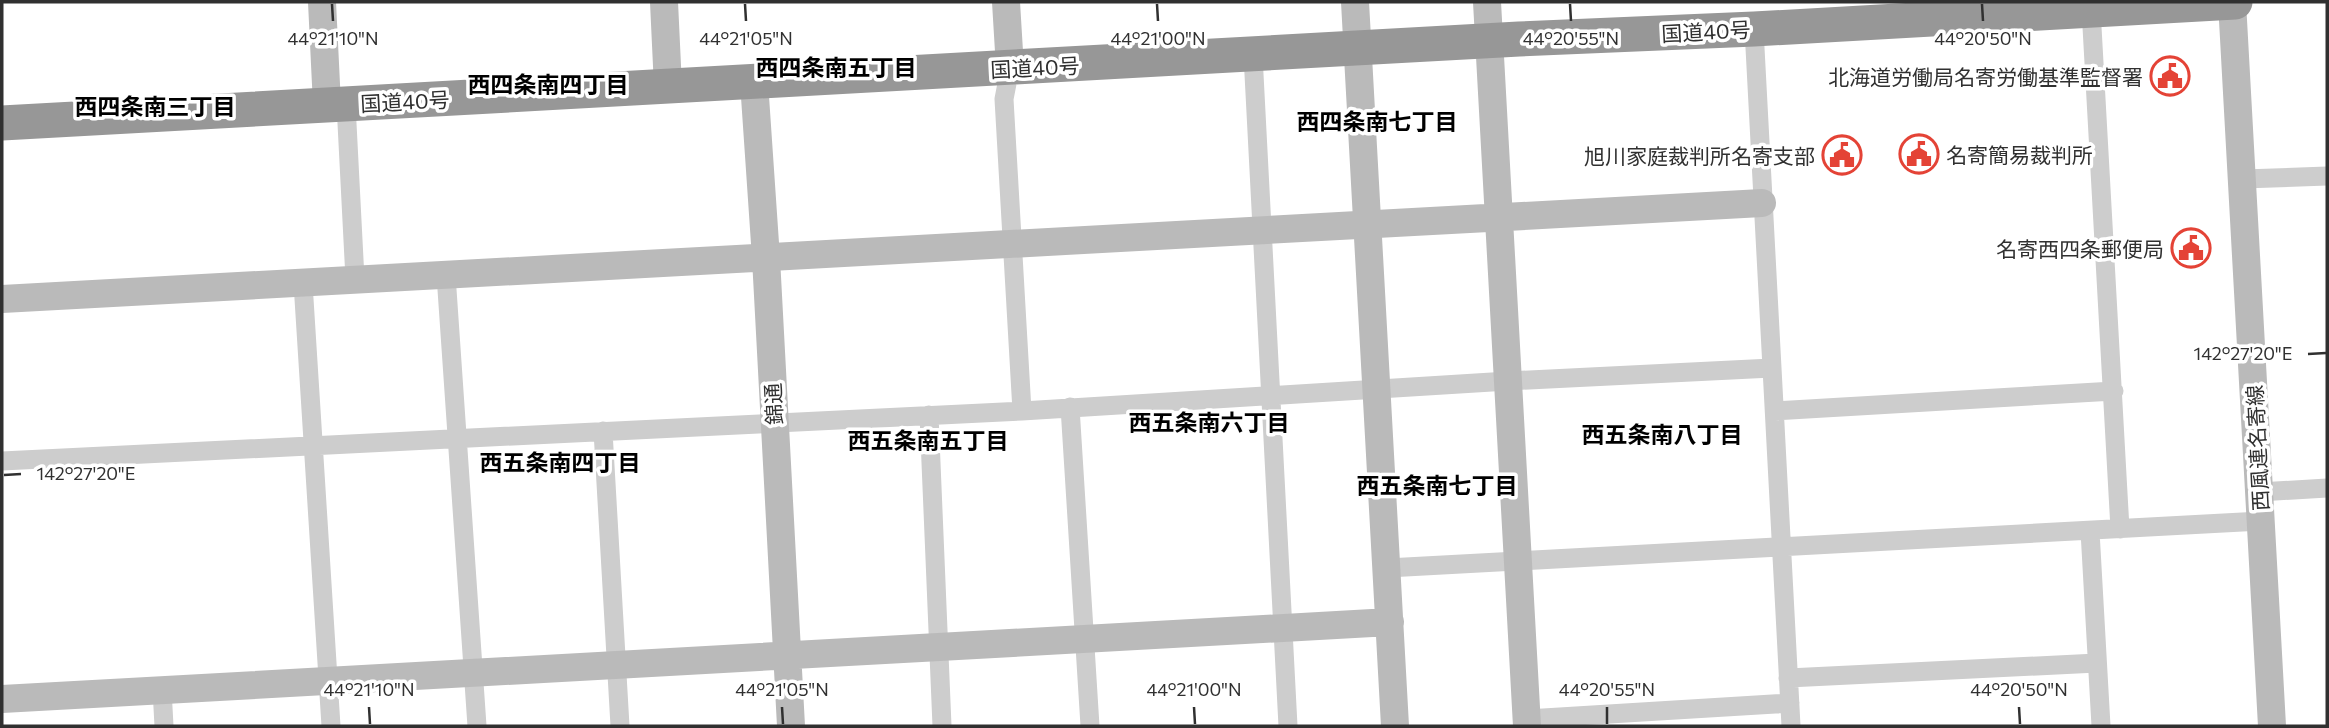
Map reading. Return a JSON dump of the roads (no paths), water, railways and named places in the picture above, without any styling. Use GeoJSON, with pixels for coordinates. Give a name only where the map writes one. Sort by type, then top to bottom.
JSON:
{"type":"FeatureCollection","features":[{"type":"Feature","properties":{"kind":"highway","name":"国道40号"},"geometry":{"type":"LineString","coordinates":[[2,123],[1359,48],[1754,29],[1875,11],[2091,9],[2233,2]]}},
{"type":"Feature","properties":{"kind":"street"},"geometry":{"type":"LineString","coordinates":[[322,2],[337,105],[355,279]]}},
{"type":"Feature","properties":{"kind":"street"},"geometry":{"type":"LineString","coordinates":[[664,2],[668,87]]}},
{"type":"Feature","properties":{"kind":"street"},"geometry":{"type":"LineString","coordinates":[[1006,2],[1010,68],[1004,99],[1022,411]]}},
{"type":"Feature","properties":{"kind":"street"},"geometry":{"type":"LineString","coordinates":[[1356,2],[1395,726]]}},
{"type":"Feature","properties":{"kind":"street"},"geometry":{"type":"LineString","coordinates":[[1487,2],[1527,722],[1790,703]]}},
{"type":"Feature","properties":{"kind":"street","name":"西風連名寄線"},"geometry":{"type":"LineString","coordinates":[[2233,2],[2272,726]]}},
{"type":"Feature","properties":{"kind":"street"},"geometry":{"type":"LineString","coordinates":[[2091,9],[2120,529]]}},
{"type":"Feature","properties":{"kind":"street"},"geometry":{"type":"LineString","coordinates":[[1754,29],[1791,726]]}},
{"type":"Feature","properties":{"kind":"street"},"geometry":{"type":"LineString","coordinates":[[1253,55],[1288,726]]}},
{"type":"Feature","properties":{"kind":"street","name":"錦通"},"geometry":{"type":"LineString","coordinates":[[754,82],[791,726]]}},
{"type":"Feature","properties":{"kind":"street"},"geometry":{"type":"LineString","coordinates":[[2243,180],[2327,176]]}},
{"type":"Feature","properties":{"kind":"street"},"geometry":{"type":"LineString","coordinates":[[2,287],[2,299],[1762,203]]}},
{"type":"Feature","properties":{"kind":"street"},"geometry":{"type":"LineString","coordinates":[[446,275],[477,726]]}},
{"type":"Feature","properties":{"kind":"street"},"geometry":{"type":"LineString","coordinates":[[303,283],[331,726]]}},
{"type":"Feature","properties":{"kind":"street"},"geometry":{"type":"LineString","coordinates":[[2,461],[1022,411],[1772,368]]}},
{"type":"Feature","properties":{"kind":"street"},"geometry":{"type":"LineString","coordinates":[[1774,411],[2114,391]]}},
{"type":"Feature","properties":{"kind":"street"},"geometry":{"type":"LineString","coordinates":[[1070,407],[1090,726]]}},
{"type":"Feature","properties":{"kind":"street"},"geometry":{"type":"LineString","coordinates":[[929,415],[942,726]]}},
{"type":"Feature","properties":{"kind":"street"},"geometry":{"type":"LineString","coordinates":[[603,431],[620,726]]}},
{"type":"Feature","properties":{"kind":"street"},"geometry":{"type":"LineString","coordinates":[[2259,492],[2327,488]]}},
{"type":"Feature","properties":{"kind":"street"},"geometry":{"type":"LineString","coordinates":[[1387,568],[2261,521]]}},
{"type":"Feature","properties":{"kind":"street"},"geometry":{"type":"LineString","coordinates":[[2090,531],[2101,726]]}},
{"type":"Feature","properties":{"kind":"street"},"geometry":{"type":"LineString","coordinates":[[2,699],[1390,622]]}},
{"type":"Feature","properties":{"kind":"street"},"geometry":{"type":"LineString","coordinates":[[1788,678],[2097,663]]}},
{"type":"Feature","properties":{"kind":"street"},"geometry":{"type":"LineString","coordinates":[[162,689],[164,726]]}},
{"type":"Feature","properties":{"kind":"place","name":"北海道労働局名寄労働基準監督署"},"geometry":{"type":"Point","coordinates":[2170,76]}},
{"type":"Feature","properties":{"kind":"place","name":"名寄簡易裁判所"},"geometry":{"type":"Point","coordinates":[1919,154]}},
{"type":"Feature","properties":{"kind":"place","name":"旭川家庭裁判所名寄支部"},"geometry":{"type":"Point","coordinates":[1842,155]}},
{"type":"Feature","properties":{"kind":"place","name":"名寄西四条郵便局"},"geometry":{"type":"Point","coordinates":[2191,248]}},
{"type":"Feature","properties":{"kind":"district","name":"西四条南五丁目"},"geometry":{"type":"Point","coordinates":[836,67]}},
{"type":"Feature","properties":{"kind":"district","name":"西四条南四丁目"},"geometry":{"type":"Point","coordinates":[548,84]}},
{"type":"Feature","properties":{"kind":"district","name":"西四条南三丁目"},"geometry":{"type":"Point","coordinates":[155,106]}},
{"type":"Feature","properties":{"kind":"district","name":"西四条南七丁目"},"geometry":{"type":"Point","coordinates":[1377,121]}},
{"type":"Feature","properties":{"kind":"district","name":"西五条南六丁目"},"geometry":{"type":"Point","coordinates":[1209,422]}},
{"type":"Feature","properties":{"kind":"district","name":"西五条南八丁目"},"geometry":{"type":"Point","coordinates":[1662,434]}},
{"type":"Feature","properties":{"kind":"district","name":"西五条南五丁目"},"geometry":{"type":"Point","coordinates":[928,440]}},
{"type":"Feature","properties":{"kind":"district","name":"西五条南四丁目"},"geometry":{"type":"Point","coordinates":[560,462]}},
{"type":"Feature","properties":{"kind":"district","name":"西五条南七丁目"},"geometry":{"type":"Point","coordinates":[1437,485]}}]}
